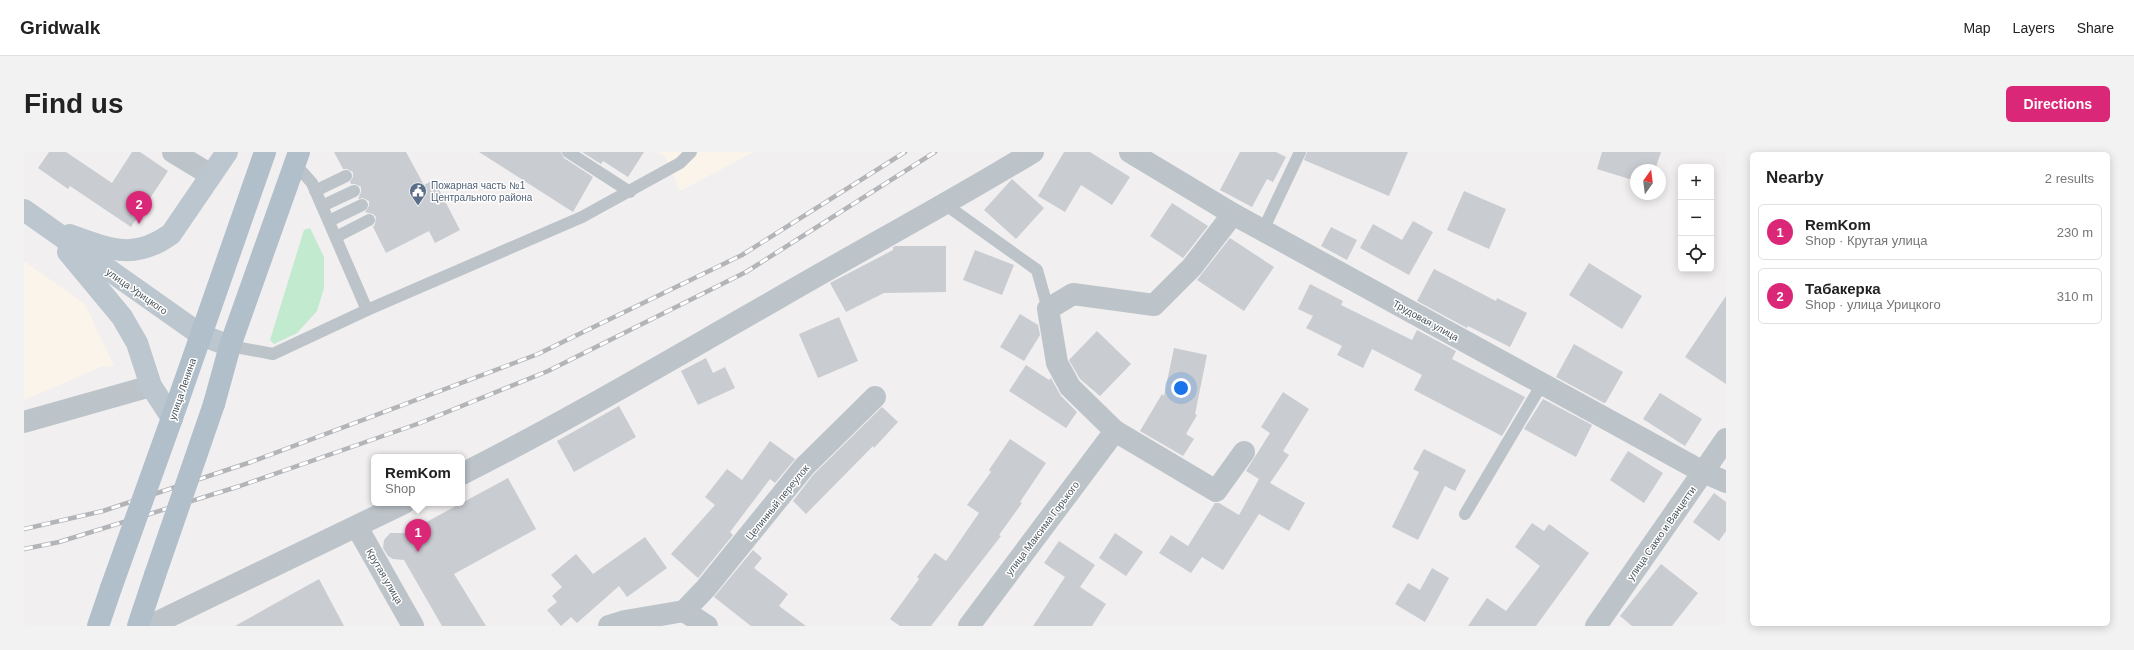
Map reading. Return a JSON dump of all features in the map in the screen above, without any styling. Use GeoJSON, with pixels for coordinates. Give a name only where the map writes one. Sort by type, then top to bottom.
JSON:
{"type":"FeatureCollection","features":[{"type":"Feature","properties":{"kind":"main road"},"geometry":{"type":"LineString","coordinates":[[211,175],[226,152]]}},
{"type":"Feature","properties":{"kind":"main road","name":"улица Ленина"},"geometry":{"type":"LineString","coordinates":[[98,626],[265,152]]}},
{"type":"Feature","properties":{"kind":"main road"},"geometry":{"type":"LineString","coordinates":[[138,626],[214,404],[230,346],[297,158]]}},
{"type":"Feature","properties":{"kind":"main road","name":"улица Урицкого"},"geometry":{"type":"LineString","coordinates":[[48,227],[113,250],[144,248],[159,243],[171,234],[211,175]]}},
{"type":"Feature","properties":{"kind":"main road","name":"улица Урицкого"},"geometry":{"type":"LineString","coordinates":[[24,210],[200,335],[230,346]]}},
{"type":"Feature","properties":{"kind":"main road"},"geometry":{"type":"LineString","coordinates":[[48,227],[122,317],[137,343],[151,386],[172,418]]}},
{"type":"Feature","properties":{"kind":"street"},"geometry":{"type":"LineString","coordinates":[[173,152],[211,175]]}},
{"type":"Feature","properties":{"kind":"street"},"geometry":{"type":"LineString","coordinates":[[465,472],[575,415],[771,302],[946,204],[1032,152]]}},
{"type":"Feature","properties":{"kind":"street","name":"Трудовая улица"},"geometry":{"type":"LineString","coordinates":[[1130,152],[1233,214],[1703,472],[1726,482]]}},
{"type":"Feature","properties":{"kind":"street"},"geometry":{"type":"LineString","coordinates":[[1233,214],[1192,267],[1154,305],[1073,294],[1048,309],[1057,363],[1070,387],[1115,431],[1216,491],[1244,452]]}},
{"type":"Feature","properties":{"kind":"street"},"geometry":{"type":"LineString","coordinates":[[24,422],[151,386]]}},
{"type":"Feature","properties":{"kind":"street","name":"Целинный переулок"},"geometry":{"type":"LineString","coordinates":[[684,611],[706,588],[804,467],[875,397]]}},
{"type":"Feature","properties":{"kind":"street","name":"улица Максима Горького"},"geometry":{"type":"LineString","coordinates":[[969,626],[1115,431]]}},
{"type":"Feature","properties":{"kind":"street","name":"улица Сакко и Ванцетти"},"geometry":{"type":"LineString","coordinates":[[1596,626],[1726,439]]}},
{"type":"Feature","properties":{"kind":"street"},"geometry":{"type":"LineString","coordinates":[[145,626],[162,620],[398,506]]}},
{"type":"Feature","properties":{"kind":"street","name":"Крутая улица"},"geometry":{"type":"LineString","coordinates":[[357,527],[413,626]]}},
{"type":"Feature","properties":{"kind":"street"},"geometry":{"type":"LineString","coordinates":[[609,626],[625,621],[684,611],[707,626]]}},
{"type":"Feature","properties":{"kind":"lane"},"geometry":{"type":"LineString","coordinates":[[568,152],[630,192]]}},
{"type":"Feature","properties":{"kind":"lane"},"geometry":{"type":"LineString","coordinates":[[230,346],[273,354],[367,310],[582,217],[630,192],[680,163],[691,152]]}},
{"type":"Feature","properties":{"kind":"lane"},"geometry":{"type":"LineString","coordinates":[[1263,230],[1300,152]]}},
{"type":"Feature","properties":{"kind":"lane"},"geometry":{"type":"LineString","coordinates":[[297,158],[316,191],[367,310]]}},
{"type":"Feature","properties":{"kind":"lane"},"geometry":{"type":"LineString","coordinates":[[316,191],[346,176]]}},
{"type":"Feature","properties":{"kind":"lane"},"geometry":{"type":"LineString","coordinates":[[322,206],[354,190]]}},
{"type":"Feature","properties":{"kind":"lane"},"geometry":{"type":"LineString","coordinates":[[946,204],[1037,270],[1048,309]]}},
{"type":"Feature","properties":{"kind":"lane"},"geometry":{"type":"LineString","coordinates":[[329,221],[362,205]]}},
{"type":"Feature","properties":{"kind":"lane"},"geometry":{"type":"LineString","coordinates":[[336,237],[369,220]]}},
{"type":"Feature","properties":{"kind":"lane"},"geometry":{"type":"LineString","coordinates":[[1465,514],[1542,384]]}},
{"type":"Feature","properties":{"kind":"shaded area"},"geometry":{"type":"Polygon","coordinates":[[[657,152],[754,152],[680,191],[665,157],[657,152]]]}},
{"type":"Feature","properties":{"kind":"shaded area"},"geometry":{"type":"Polygon","coordinates":[[[24,261],[85,304],[114,366],[101,367],[24,400],[24,261]]]}},
{"type":"Feature","properties":{"kind":"green space"},"geometry":{"type":"Polygon","coordinates":[[[310,228],[324,257],[324,288],[317,311],[297,333],[274,344],[270,340],[304,230],[310,228]]]}},
{"type":"Feature","properties":{"kind":"building"},"geometry":{"type":"Polygon","coordinates":[[[49,152],[66,152],[112,183],[132,152],[140,152],[168,171],[131,227],[70,186],[68,189],[38,168],[49,152]]]}},
{"type":"Feature","properties":{"kind":"building"},"geometry":{"type":"Polygon","coordinates":[[[334,152],[406,152],[424,185],[434,180],[460,230],[435,243],[429,231],[386,253],[373,227],[376,217],[373,214],[365,212],[369,206],[369,201],[363,198],[358,199],[361,192],[361,187],[351,184],[350,182],[353,177],[353,172],[343,169],[334,152]]]}},
{"type":"Feature","properties":{"kind":"building"},"geometry":{"type":"Polygon","coordinates":[[[479,152],[561,152],[564,158],[593,177],[573,212],[479,152]]]}},
{"type":"Feature","properties":{"kind":"building"},"geometry":{"type":"Polygon","coordinates":[[[582,152],[644,152],[628,177],[603,161],[601,164],[582,152]]]}},
{"type":"Feature","properties":{"kind":"building"},"geometry":{"type":"Polygon","coordinates":[[[1064,152],[1090,152],[1130,177],[1112,205],[1081,185],[1065,212],[1038,196],[1064,152]]]}},
{"type":"Feature","properties":{"kind":"building"},"geometry":{"type":"Polygon","coordinates":[[[1240,152],[1276,152],[1286,157],[1273,182],[1267,179],[1252,207],[1220,190],[1240,152]]]}},
{"type":"Feature","properties":{"kind":"building"},"geometry":{"type":"Polygon","coordinates":[[[1307,152],[1408,152],[1389,196],[1304,160],[1307,152]]]}},
{"type":"Feature","properties":{"kind":"building"},"geometry":{"type":"Polygon","coordinates":[[[1602,152],[1661,152],[1657,164],[1630,164],[1630,179],[1597,169],[1602,152]]]}},
{"type":"Feature","properties":{"kind":"building"},"geometry":{"type":"Polygon","coordinates":[[[1012,179],[1044,208],[1016,239],[984,210],[1012,179]]]}},
{"type":"Feature","properties":{"kind":"building"},"geometry":{"type":"Polygon","coordinates":[[[1464,191],[1506,209],[1489,249],[1447,230],[1464,191]]]}},
{"type":"Feature","properties":{"kind":"building"},"geometry":{"type":"Polygon","coordinates":[[[1172,203],[1208,226],[1183,258],[1150,236],[1172,203]]]}},
{"type":"Feature","properties":{"kind":"building"},"geometry":{"type":"Polygon","coordinates":[[[1413,221],[1433,232],[1409,275],[1360,248],[1373,224],[1402,240],[1413,221]]]}},
{"type":"Feature","properties":{"kind":"building"},"geometry":{"type":"Polygon","coordinates":[[[1331,227],[1357,240],[1347,260],[1321,246],[1331,227]]]}},
{"type":"Feature","properties":{"kind":"building"},"geometry":{"type":"Polygon","coordinates":[[[1230,238],[1274,267],[1244,311],[1197,280],[1230,238]]]}},
{"type":"Feature","properties":{"kind":"building"},"geometry":{"type":"Polygon","coordinates":[[[946,246],[946,292],[884,293],[846,312],[830,283],[893,250],[893,247],[946,246]]]}},
{"type":"Feature","properties":{"kind":"building"},"geometry":{"type":"Polygon","coordinates":[[[975,250],[1014,265],[1002,295],[963,280],[975,250]]]}},
{"type":"Feature","properties":{"kind":"building"},"geometry":{"type":"Polygon","coordinates":[[[1589,263],[1642,296],[1622,329],[1569,295],[1589,263]]]}},
{"type":"Feature","properties":{"kind":"building"},"geometry":{"type":"Polygon","coordinates":[[[1434,269],[1496,301],[1497,298],[1527,313],[1510,347],[1468,326],[1467,328],[1417,301],[1434,269]]]}},
{"type":"Feature","properties":{"kind":"building"},"geometry":{"type":"Polygon","coordinates":[[[1310,284],[1343,301],[1341,305],[1412,340],[1417,330],[1456,351],[1452,359],[1525,397],[1502,436],[1414,390],[1422,375],[1372,349],[1363,368],[1337,355],[1342,346],[1306,328],[1313,316],[1298,309],[1310,284]]]}},
{"type":"Feature","properties":{"kind":"building"},"geometry":{"type":"Polygon","coordinates":[[[1726,296],[1726,384],[1685,357],[1726,296]]]}},
{"type":"Feature","properties":{"kind":"building"},"geometry":{"type":"Polygon","coordinates":[[[1020,314],[1038,325],[1040,335],[1024,361],[1000,347],[1020,314]]]}},
{"type":"Feature","properties":{"kind":"building"},"geometry":{"type":"Polygon","coordinates":[[[839,317],[858,361],[818,378],[799,334],[839,317]]]}},
{"type":"Feature","properties":{"kind":"building"},"geometry":{"type":"Polygon","coordinates":[[[1097,331],[1131,364],[1100,396],[1080,379],[1069,360],[1097,331]]]}},
{"type":"Feature","properties":{"kind":"building"},"geometry":{"type":"Polygon","coordinates":[[[1574,344],[1623,372],[1606,402],[1604,403],[1556,377],[1574,344]]]}},
{"type":"Feature","properties":{"kind":"building"},"geometry":{"type":"Polygon","coordinates":[[[1174,348],[1207,355],[1195,414],[1197,415],[1186,434],[1194,439],[1183,456],[1140,431],[1162,394],[1164,396],[1174,348]]]}},
{"type":"Feature","properties":{"kind":"building"},"geometry":{"type":"Polygon","coordinates":[[[706,358],[713,373],[725,367],[735,388],[698,405],[681,371],[706,358]]]}},
{"type":"Feature","properties":{"kind":"building"},"geometry":{"type":"Polygon","coordinates":[[[1026,365],[1049,380],[1051,378],[1061,396],[1077,412],[1066,428],[1009,391],[1026,365]]]}},
{"type":"Feature","properties":{"kind":"building"},"geometry":{"type":"Polygon","coordinates":[[[1283,392],[1309,409],[1283,451],[1289,455],[1270,483],[1305,503],[1289,531],[1259,514],[1223,570],[1202,557],[1191,573],[1159,553],[1171,535],[1188,546],[1215,503],[1219,503],[1239,515],[1259,479],[1246,471],[1270,433],[1261,427],[1283,392]]]}},
{"type":"Feature","properties":{"kind":"building"},"geometry":{"type":"Polygon","coordinates":[[[1660,393],[1702,419],[1685,446],[1643,419],[1660,393]]]}},
{"type":"Feature","properties":{"kind":"building"},"geometry":{"type":"Polygon","coordinates":[[[1543,399],[1592,425],[1576,457],[1524,429],[1543,399]]]}},
{"type":"Feature","properties":{"kind":"building"},"geometry":{"type":"Polygon","coordinates":[[[619,406],[636,437],[574,472],[557,441],[619,406]]]}},
{"type":"Feature","properties":{"kind":"building"},"geometry":{"type":"Polygon","coordinates":[[[882,407],[898,422],[874,448],[873,446],[806,514],[793,501],[813,475],[882,407]]]}},
{"type":"Feature","properties":{"kind":"building"},"geometry":{"type":"Polygon","coordinates":[[[1010,439],[1046,463],[1020,502],[1022,503],[999,535],[1001,536],[931,626],[900,626],[890,619],[919,579],[917,577],[935,553],[946,561],[979,513],[967,505],[991,472],[989,470],[1010,439]]]}},
{"type":"Feature","properties":{"kind":"building"},"geometry":{"type":"Polygon","coordinates":[[[770,441],[795,459],[775,483],[770,479],[730,532],[733,535],[698,578],[671,554],[715,505],[705,497],[727,469],[742,480],[770,441]]]}},
{"type":"Feature","properties":{"kind":"building"},"geometry":{"type":"Polygon","coordinates":[[[1424,449],[1466,470],[1455,491],[1445,486],[1418,540],[1392,527],[1419,472],[1413,469],[1424,449]]]}},
{"type":"Feature","properties":{"kind":"building"},"geometry":{"type":"Polygon","coordinates":[[[1628,451],[1663,473],[1644,503],[1610,480],[1628,451]]]}},
{"type":"Feature","properties":{"kind":"building"},"geometry":{"type":"Polygon","coordinates":[[[508,478],[536,529],[454,574],[486,626],[442,626],[404,560],[393,559],[388,556],[383,548],[384,540],[390,533],[406,533],[456,506],[465,506],[465,501],[508,478]]]}},
{"type":"Feature","properties":{"kind":"building"},"geometry":{"type":"Polygon","coordinates":[[[1714,493],[1726,502],[1726,531],[1719,541],[1693,522],[1714,493]]]}},
{"type":"Feature","properties":{"kind":"building"},"geometry":{"type":"Polygon","coordinates":[[[1532,523],[1544,531],[1549,524],[1589,553],[1536,626],[1468,626],[1487,598],[1506,611],[1540,566],[1515,547],[1532,523]]]}},
{"type":"Feature","properties":{"kind":"building"},"geometry":{"type":"Polygon","coordinates":[[[1115,533],[1143,552],[1126,576],[1099,558],[1115,533]]]}},
{"type":"Feature","properties":{"kind":"building"},"geometry":{"type":"Polygon","coordinates":[[[645,537],[667,568],[627,597],[619,586],[577,623],[571,617],[561,626],[547,610],[557,602],[552,596],[562,587],[551,575],[576,554],[593,574],[645,537]]]}},
{"type":"Feature","properties":{"kind":"building"},"geometry":{"type":"Polygon","coordinates":[[[1059,541],[1095,565],[1080,587],[1106,604],[1092,626],[1033,626],[1065,577],[1044,563],[1059,541]]]}},
{"type":"Feature","properties":{"kind":"building"},"geometry":{"type":"Polygon","coordinates":[[[753,550],[762,558],[754,568],[788,594],[779,606],[806,626],[751,626],[714,597],[753,550]]]}},
{"type":"Feature","properties":{"kind":"building"},"geometry":{"type":"Polygon","coordinates":[[[1661,564],[1698,593],[1672,626],[1632,626],[1620,616],[1661,564]]]}},
{"type":"Feature","properties":{"kind":"building"},"geometry":{"type":"Polygon","coordinates":[[[1432,568],[1449,578],[1425,622],[1395,604],[1408,583],[1420,590],[1432,568]]]}},
{"type":"Feature","properties":{"kind":"building"},"geometry":{"type":"Polygon","coordinates":[[[319,579],[344,626],[235,626],[319,579]]]}},
{"type":"Feature","properties":{"kind":"railway"},"geometry":{"type":"LineString","coordinates":[[24,529],[103,511],[251,462],[538,354],[742,255],[905,152]]}},
{"type":"Feature","properties":{"kind":"railway"},"geometry":{"type":"LineString","coordinates":[[24,549],[59,542],[240,486],[420,423],[548,371],[746,272],[935,152]]}},
{"type":"Feature","properties":{"kind":"place","name":"Пожарная часть №1 Центрального района"},"geometry":{"type":"Point","coordinates":[418,206]}},
{"type":"Feature","properties":{"kind":"place","name":"Табакерка"},"geometry":{"type":"Point","coordinates":[139,224]}},
{"type":"Feature","properties":{"kind":"place","name":"RemKom"},"geometry":{"type":"Point","coordinates":[418,552]}}]}
